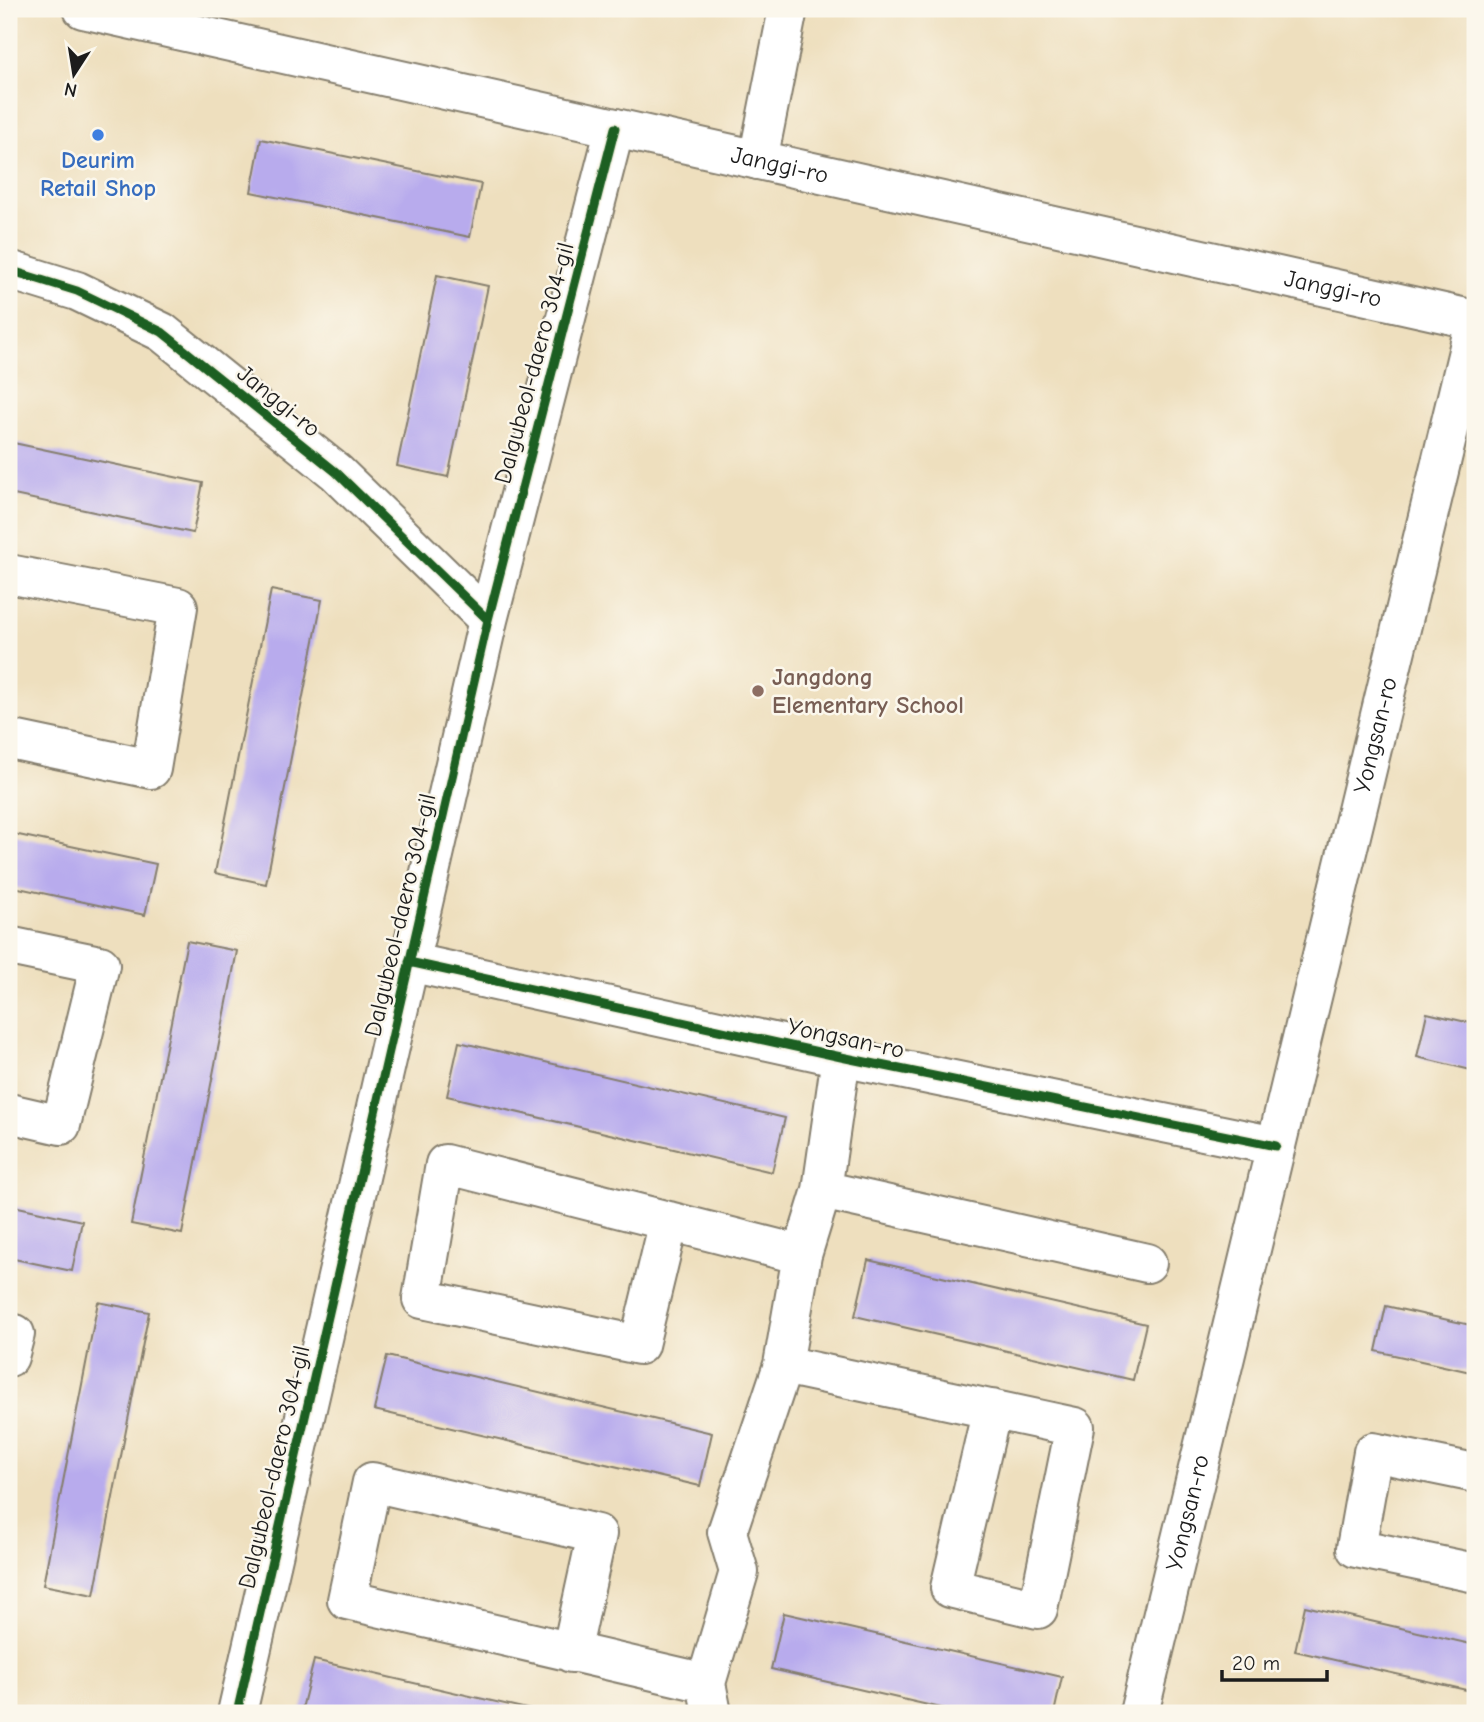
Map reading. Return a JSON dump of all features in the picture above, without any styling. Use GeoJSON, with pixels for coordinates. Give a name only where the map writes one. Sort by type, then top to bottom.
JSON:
{"type":"FeatureCollection","features":[{"type":"Feature","properties":{"kind":"street","name":"Janggi-ro"},"geometry":{"type":"LineString","coordinates":[[83,9],[1475,321]]}},
{"type":"Feature","properties":{"kind":"street"},"geometry":{"type":"LineString","coordinates":[[758,160],[788,9]]}},
{"type":"Feature","properties":{"kind":"street","name":"Dalgubeol-daero 304-gil"},"geometry":{"type":"LineString","coordinates":[[237,1713],[488,620],[615,128]]}},
{"type":"Feature","properties":{"kind":"street","name":"Janggi-ro"},"geometry":{"type":"LineString","coordinates":[[9,271],[77,291],[162,332],[336,472],[488,620]]}},
{"type":"Feature","properties":{"kind":"street","name":"Yongsan-ro"},"geometry":{"type":"LineString","coordinates":[[1139,1713],[1475,321]]}},
{"type":"Feature","properties":{"kind":"street"},"geometry":{"type":"LineString","coordinates":[[9,574],[178,607],[151,769],[9,739]]}},
{"type":"Feature","properties":{"kind":"street"},"geometry":{"type":"LineString","coordinates":[[9,946],[100,965],[61,1125],[9,1113]]}},
{"type":"Feature","properties":{"kind":"street","name":"Yongsan-ro"},"geometry":{"type":"LineString","coordinates":[[409,962],[841,1057],[1276,1146]]}},
{"type":"Feature","properties":{"kind":"street"},"geometry":{"type":"LineString","coordinates":[[571,1653],[597,1534],[372,1482],[347,1600],[571,1653],[709,1698],[739,1572],[727,1532],[783,1365],[802,1255],[822,1190],[841,1057]]}},
{"type":"Feature","properties":{"kind":"street"},"geometry":{"type":"LineString","coordinates":[[669,1221],[639,1345],[422,1299],[445,1164],[669,1221],[802,1255]]}},
{"type":"Feature","properties":{"kind":"street"},"geometry":{"type":"LineString","coordinates":[[822,1190],[1147,1263]]}},
{"type":"Feature","properties":{"kind":"street"},"geometry":{"type":"LineString","coordinates":[[9,1333],[15,1334],[9,1357]]}},
{"type":"Feature","properties":{"kind":"street"},"geometry":{"type":"LineString","coordinates":[[783,1365],[992,1409],[1075,1427],[1038,1609],[950,1588],[992,1409]]}},
{"type":"Feature","properties":{"kind":"street"},"geometry":{"type":"LineString","coordinates":[[1475,1473],[1373,1452],[1356,1548],[1475,1573]]}},
{"type":"Feature","properties":{"kind":"building"},"geometry":{"type":"Polygon","coordinates":[[[261,139],[481,184],[470,237],[251,192],[261,139]]]}},
{"type":"Feature","properties":{"kind":"building"},"geometry":{"type":"Polygon","coordinates":[[[437,275],[488,286],[448,477],[397,466],[437,275]]]}},
{"type":"Feature","properties":{"kind":"building"},"geometry":{"type":"Polygon","coordinates":[[[9,442],[203,483],[193,533],[9,494],[9,442]]]}},
{"type":"Feature","properties":{"kind":"building"},"geometry":{"type":"Polygon","coordinates":[[[271,590],[322,600],[266,884],[215,873],[271,590]]]}},
{"type":"Feature","properties":{"kind":"building"},"geometry":{"type":"Polygon","coordinates":[[[9,833],[156,864],[145,915],[9,886],[9,833]]]}},
{"type":"Feature","properties":{"kind":"building"},"geometry":{"type":"Polygon","coordinates":[[[187,941],[237,951],[182,1234],[131,1224],[187,941]]]}},
{"type":"Feature","properties":{"kind":"building"},"geometry":{"type":"Polygon","coordinates":[[[1427,1013],[1475,1024],[1475,1071],[1417,1057],[1427,1013]]]}},
{"type":"Feature","properties":{"kind":"building"},"geometry":{"type":"Polygon","coordinates":[[[459,1042],[785,1118],[772,1172],[447,1096],[459,1042]]]}},
{"type":"Feature","properties":{"kind":"building"},"geometry":{"type":"Polygon","coordinates":[[[9,1205],[82,1221],[72,1271],[9,1258],[9,1205]]]}},
{"type":"Feature","properties":{"kind":"building"},"geometry":{"type":"Polygon","coordinates":[[[868,1260],[1146,1324],[1133,1380],[855,1316],[868,1260]]]}},
{"type":"Feature","properties":{"kind":"building"},"geometry":{"type":"Polygon","coordinates":[[[98,1302],[149,1312],[94,1595],[43,1585],[98,1302]]]}},
{"type":"Feature","properties":{"kind":"building"},"geometry":{"type":"Polygon","coordinates":[[[1386,1306],[1475,1326],[1475,1373],[1376,1351],[1386,1306]]]}},
{"type":"Feature","properties":{"kind":"building"},"geometry":{"type":"Polygon","coordinates":[[[387,1356],[712,1433],[700,1486],[374,1410],[387,1356]]]}},
{"type":"Feature","properties":{"kind":"building"},"geometry":{"type":"Polygon","coordinates":[[[1305,1606],[1475,1645],[1475,1692],[1295,1651],[1305,1606]]]}},
{"type":"Feature","properties":{"kind":"building"},"geometry":{"type":"Polygon","coordinates":[[[784,1613],[1062,1677],[1054,1713],[963,1713],[771,1669],[784,1613]]]}},
{"type":"Feature","properties":{"kind":"building"},"geometry":{"type":"Polygon","coordinates":[[[314,1660],[540,1712],[540,1713],[301,1713],[314,1660]]]}},
{"type":"Feature","properties":{"kind":"cycle path"},"geometry":{"type":"LineString","coordinates":[[237,1713],[488,620],[615,128]]}},
{"type":"Feature","properties":{"kind":"cycle path"},"geometry":{"type":"LineString","coordinates":[[9,270],[77,291],[162,332],[336,472],[488,620]]}},
{"type":"Feature","properties":{"kind":"cycle path"},"geometry":{"type":"LineString","coordinates":[[409,962],[841,1057],[1276,1146]]}},
{"type":"Feature","properties":{"kind":"place","name":"Deurim Retail Shop"},"geometry":{"type":"Point","coordinates":[98,135]}},
{"type":"Feature","properties":{"kind":"place","name":"Jangdong Elementary School"},"geometry":{"type":"Point","coordinates":[758,691]}}]}
